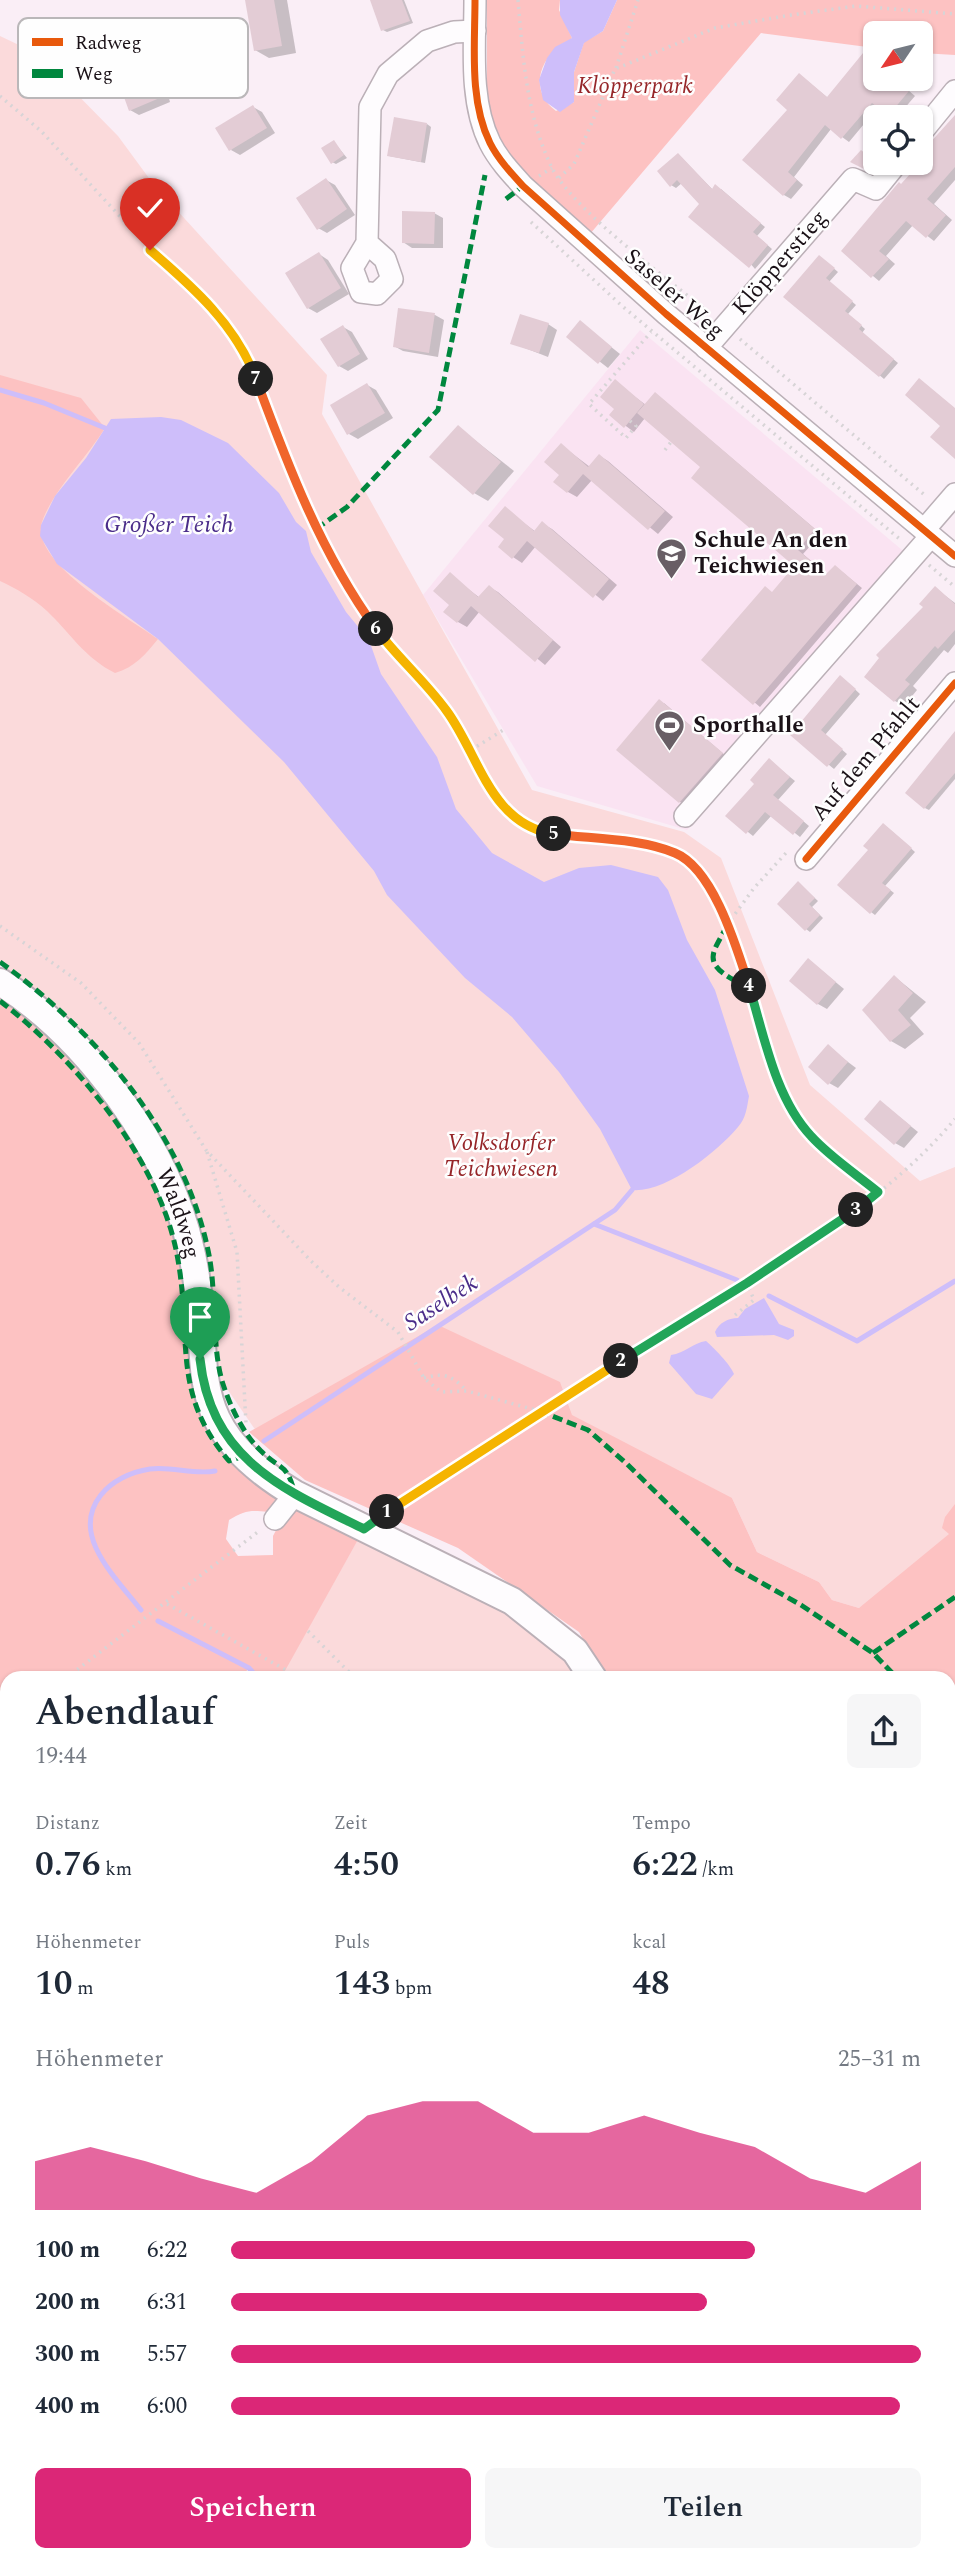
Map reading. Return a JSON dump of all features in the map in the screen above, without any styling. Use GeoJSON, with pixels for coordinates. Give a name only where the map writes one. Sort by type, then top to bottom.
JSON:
{"type":"FeatureCollection","features":[{"type":"Feature","properties":{"kind":"main road","name":"Waldweg"},"geometry":{"type":"LineString","coordinates":[[0,982],[50,1021],[81,1053],[155,1155],[176,1198],[191,1250],[202,1377],[210,1404],[243,1456],[257,1470],[295,1494],[512,1601],[565,1642],[588,1671]]}},
{"type":"Feature","properties":{"kind":"street","name":"Saseler Weg"},"geometry":{"type":"LineString","coordinates":[[475,0],[478,106],[495,152],[523,186],[666,314],[955,556]]}},
{"type":"Feature","properties":{"kind":"street"},"geometry":{"type":"LineString","coordinates":[[367,243],[370,107],[388,74],[427,41],[454,32],[475,31]]}},
{"type":"Feature","properties":{"kind":"street"},"geometry":{"type":"LineString","coordinates":[[933,118],[955,91]]}},
{"type":"Feature","properties":{"kind":"street","name":"Klöpperstieg"},"geometry":{"type":"LineString","coordinates":[[706,348],[853,178],[876,189],[887,175]]}},
{"type":"Feature","properties":{"kind":"street"},"geometry":{"type":"LineString","coordinates":[[685,816],[928,533],[948,501]]}},
{"type":"Feature","properties":{"kind":"street","name":"Auf dem Pfahlt"},"geometry":{"type":"LineString","coordinates":[[806,859],[955,683]]}},
{"type":"Feature","properties":{"kind":"street"},"geometry":{"type":"LineString","coordinates":[[275,1518],[295,1494]]}},
{"type":"Feature","properties":{"kind":"path"},"geometry":{"type":"LineString","coordinates":[[518,0],[528,102],[552,168],[580,204],[725,327],[948,501]]}},
{"type":"Feature","properties":{"kind":"path"},"geometry":{"type":"LineString","coordinates":[[559,178],[574,164],[615,69],[638,0]]}},
{"type":"Feature","properties":{"kind":"path"},"geometry":{"type":"LineString","coordinates":[[615,69],[715,28],[791,15],[856,5],[955,14]]}},
{"type":"Feature","properties":{"kind":"path"},"geometry":{"type":"LineString","coordinates":[[0,96],[41,131],[150,250],[196,289],[235,337],[249,360],[295,486],[316,529],[370,621],[430,688],[471,750],[489,788],[514,817],[538,832],[656,848],[678,854],[704,878],[727,925],[790,1106],[810,1136],[878,1192]]}},
{"type":"Feature","properties":{"kind":"path"},"geometry":{"type":"LineString","coordinates":[[630,421],[636,426],[626,438],[589,404],[666,314]]}},
{"type":"Feature","properties":{"kind":"path"},"geometry":{"type":"LineString","coordinates":[[665,450],[671,442]]}},
{"type":"Feature","properties":{"kind":"path"},"geometry":{"type":"LineString","coordinates":[[471,750],[505,729]]}},
{"type":"Feature","properties":{"kind":"path"},"geometry":{"type":"LineString","coordinates":[[727,925],[754,887],[792,847],[806,859]]}},
{"type":"Feature","properties":{"kind":"path"},"geometry":{"type":"LineString","coordinates":[[0,926],[81,983],[139,1043],[206,1150],[311,1261],[339,1287],[398,1332],[424,1378],[441,1392],[467,1391],[539,1411]]}},
{"type":"Feature","properties":{"kind":"path"},"geometry":{"type":"LineString","coordinates":[[364,1529],[539,1411],[747,1283],[853,1213],[928,1151],[955,1119]]}},
{"type":"Feature","properties":{"kind":"path"},"geometry":{"type":"LineString","coordinates":[[206,1150],[237,1252],[247,1434]]}},
{"type":"Feature","properties":{"kind":"path"},"geometry":{"type":"LineString","coordinates":[[735,1315],[754,1300],[747,1283]]}},
{"type":"Feature","properties":{"kind":"path"},"geometry":{"type":"LineString","coordinates":[[424,1378],[442,1373],[454,1378],[467,1391]]}},
{"type":"Feature","properties":{"kind":"path"},"geometry":{"type":"LineString","coordinates":[[76,1671],[167,1604],[275,1518]]}},
{"type":"Feature","properties":{"kind":"path"},"geometry":{"type":"LineString","coordinates":[[167,1604],[286,1670]]}},
{"type":"Feature","properties":{"kind":"path"},"geometry":{"type":"LineString","coordinates":[[308,1631],[348,1671]]}},
{"type":"Feature","properties":{"kind":"shaded area","name":"Schule An den Teichwiesen"},"geometry":{"type":"Polygon","coordinates":[[[640,330],[920,565],[687,830],[537,786],[423,595],[640,330]]]}},
{"type":"Feature","properties":{"kind":"green space","name":"Klöpperpark"},"geometry":{"type":"Polygon","coordinates":[[[487,0],[560,0],[559,10],[572,38],[551,54],[545,62],[540,79],[543,96],[556,111],[574,102],[574,72],[584,42],[603,31],[617,0],[955,0],[955,55],[933,54],[933,21],[863,21],[863,46],[761,33],[584,241],[502,145],[487,104],[487,0]]]}},
{"type":"Feature","properties":{"kind":"green space","name":"Volksdorfer Teichwiesen"},"geometry":{"type":"Polygon","coordinates":[[[0,36],[18,45],[18,98],[81,98],[118,136],[154,185],[327,375],[322,414],[532,790],[684,832],[721,858],[810,1085],[920,1181],[955,1167],[955,1573],[859,1608],[832,1600],[819,1582],[757,1552],[732,1498],[328,1480],[254,1428],[221,1380],[200,1247],[182,1181],[130,1091],[63,1013],[0,964],[0,36]]]}},
{"type":"Feature","properties":{"kind":"green space"},"geometry":{"type":"Polygon","coordinates":[[[0,375],[81,398],[105,428],[47,511],[42,522],[42,538],[65,571],[84,588],[158,639],[139,660],[115,673],[78,645],[42,606],[0,581],[0,375]]]}},
{"type":"Feature","properties":{"kind":"green space"},"geometry":{"type":"Polygon","coordinates":[[[0,982],[31,1005],[167,1178],[210,1404],[294,1494],[268,1512],[248,1512],[229,1520],[226,1539],[238,1556],[273,1555],[273,1536],[295,1494],[364,1529],[285,1671],[0,1671],[0,982]]]}},
{"type":"Feature","properties":{"kind":"green space"},"geometry":{"type":"Polygon","coordinates":[[[438,1325],[560,1382],[572,1415],[732,1498],[757,1552],[819,1582],[832,1600],[859,1608],[949,1534],[942,1528],[945,1517],[955,1504],[955,1671],[601,1671],[579,1632],[458,1548],[305,1480],[249,1432],[438,1325]]]}},
{"type":"Feature","properties":{"kind":"green space"},"geometry":{"type":"Polygon","coordinates":[[[364,1529],[494,1590],[585,1671],[284,1671],[364,1529]]]}},
{"type":"Feature","properties":{"kind":"water"},"geometry":{"type":"Polygon","coordinates":[[[560,0],[617,0],[603,31],[584,43],[574,72],[574,102],[560,112],[543,100],[539,80],[547,58],[555,47],[572,38],[560,15],[560,0]]]}},
{"type":"Feature","properties":{"kind":"water","name":"Großer Teich"},"geometry":{"type":"Polygon","coordinates":[[[161,417],[181,420],[228,443],[279,493],[296,522],[306,531],[311,552],[346,612],[369,640],[381,674],[437,757],[456,809],[492,853],[544,882],[579,868],[611,865],[658,877],[668,890],[687,940],[715,990],[749,1096],[741,1124],[704,1159],[660,1185],[632,1190],[600,1129],[559,1072],[512,1017],[465,978],[387,895],[374,871],[284,762],[158,639],[57,564],[40,536],[41,525],[55,496],[86,458],[111,419],[161,417]]]}},
{"type":"Feature","properties":{"kind":"water"},"geometry":{"type":"Polygon","coordinates":[[[764,1298],[779,1324],[794,1330],[794,1336],[788,1340],[774,1335],[717,1337],[715,1332],[721,1324],[738,1318],[745,1309],[764,1298]]]}},
{"type":"Feature","properties":{"kind":"water"},"geometry":{"type":"Polygon","coordinates":[[[706,1341],[726,1361],[734,1374],[712,1399],[696,1394],[669,1363],[671,1355],[706,1341]]]}},
{"type":"Feature","properties":{"kind":"building"},"geometry":{"type":"Polygon","coordinates":[[[245,0],[274,0],[282,46],[254,51],[245,0]]]}},
{"type":"Feature","properties":{"kind":"building"},"geometry":{"type":"Polygon","coordinates":[[[370,0],[402,0],[410,21],[381,31],[370,0]]]}},
{"type":"Feature","properties":{"kind":"building"},"geometry":{"type":"Polygon","coordinates":[[[863,53],[863,91],[909,91],[897,105],[863,105],[863,113],[841,139],[825,125],[788,172],[797,180],[783,196],[742,160],[787,110],[776,100],[799,73],[827,97],[863,53]]]}},
{"type":"Feature","properties":{"kind":"building"},"geometry":{"type":"Polygon","coordinates":[[[124,98],[160,98],[129,111],[124,98]]]}},
{"type":"Feature","properties":{"kind":"building"},"geometry":{"type":"Polygon","coordinates":[[[253,105],[267,128],[229,151],[215,128],[253,105]]]}},
{"type":"Feature","properties":{"kind":"building"},"geometry":{"type":"Polygon","coordinates":[[[955,115],[955,167],[927,199],[946,215],[926,238],[906,221],[879,251],[889,259],[871,278],[841,251],[899,182],[901,184],[909,175],[933,175],[933,139],[955,115]]]}},
{"type":"Feature","properties":{"kind":"building"},"geometry":{"type":"Polygon","coordinates":[[[394,117],[427,123],[421,162],[387,156],[394,117]]]}},
{"type":"Feature","properties":{"kind":"building"},"geometry":{"type":"Polygon","coordinates":[[[334,140],[344,155],[331,164],[321,148],[334,140]]]}},
{"type":"Feature","properties":{"kind":"building"},"geometry":{"type":"Polygon","coordinates":[[[861,150],[863,152],[863,168],[850,162],[861,150]]]}},
{"type":"Feature","properties":{"kind":"building"},"geometry":{"type":"Polygon","coordinates":[[[678,153],[712,189],[715,184],[761,223],[753,232],[768,245],[749,268],[688,217],[699,204],[677,180],[670,187],[657,171],[678,153]]]}},
{"type":"Feature","properties":{"kind":"building"},"geometry":{"type":"Polygon","coordinates":[[[326,178],[347,209],[317,230],[296,198],[326,178]]]}},
{"type":"Feature","properties":{"kind":"building"},"geometry":{"type":"Polygon","coordinates":[[[402,211],[435,212],[434,244],[402,243],[402,211]]]}},
{"type":"Feature","properties":{"kind":"building"},"geometry":{"type":"Polygon","coordinates":[[[319,252],[341,288],[307,309],[285,273],[319,252]]]}},
{"type":"Feature","properties":{"kind":"building"},"geometry":{"type":"Polygon","coordinates":[[[819,255],[835,268],[826,278],[853,301],[845,311],[862,325],[859,329],[894,359],[879,377],[783,297],[819,255]]]}},
{"type":"Feature","properties":{"kind":"building"},"geometry":{"type":"Polygon","coordinates":[[[398,308],[435,313],[429,353],[393,347],[398,308]]]}},
{"type":"Feature","properties":{"kind":"building"},"geometry":{"type":"Polygon","coordinates":[[[520,314],[549,323],[539,353],[510,344],[520,314]]]}},
{"type":"Feature","properties":{"kind":"building"},"geometry":{"type":"Polygon","coordinates":[[[580,320],[612,347],[598,364],[566,337],[580,320]]]}},
{"type":"Feature","properties":{"kind":"building"},"geometry":{"type":"Polygon","coordinates":[[[343,325],[360,354],[338,367],[320,339],[343,325]]]}},
{"type":"Feature","properties":{"kind":"building"},"geometry":{"type":"Polygon","coordinates":[[[919,378],[955,408],[955,459],[930,437],[940,426],[905,395],[919,378]]]}},
{"type":"Feature","properties":{"kind":"building"},"geometry":{"type":"Polygon","coordinates":[[[615,379],[644,404],[624,428],[609,415],[614,409],[600,397],[615,379]]]}},
{"type":"Feature","properties":{"kind":"building"},"geometry":{"type":"Polygon","coordinates":[[[367,383],[385,413],[347,435],[330,405],[367,383]]]}},
{"type":"Feature","properties":{"kind":"building"},"geometry":{"type":"Polygon","coordinates":[[[655,392],[815,529],[798,550],[826,574],[835,565],[857,584],[753,705],[701,660],[765,586],[772,592],[794,566],[691,478],[700,467],[637,413],[655,392]]]}},
{"type":"Feature","properties":{"kind":"building"},"geometry":{"type":"Polygon","coordinates":[[[458,425],[501,462],[473,495],[429,457],[458,425]]]}},
{"type":"Feature","properties":{"kind":"building"},"geometry":{"type":"Polygon","coordinates":[[[561,443],[588,467],[599,454],[665,511],[648,530],[583,474],[567,493],[553,482],[559,475],[544,462],[561,443]]]}},
{"type":"Feature","properties":{"kind":"building"},"geometry":{"type":"Polygon","coordinates":[[[505,506],[534,531],[542,521],[609,579],[593,598],[527,541],[512,559],[498,547],[504,539],[488,526],[505,506]]]}},
{"type":"Feature","properties":{"kind":"building"},"geometry":{"type":"Polygon","coordinates":[[[450,572],[478,597],[489,585],[553,640],[535,662],[471,606],[457,623],[443,612],[449,605],[433,591],[450,572]]]}},
{"type":"Feature","properties":{"kind":"building"},"geometry":{"type":"Polygon","coordinates":[[[935,586],[955,604],[955,630],[938,649],[935,646],[905,680],[910,684],[894,702],[864,677],[879,658],[876,655],[923,607],[919,604],[935,586]]]}},
{"type":"Feature","properties":{"kind":"building"},"geometry":{"type":"Polygon","coordinates":[[[840,675],[856,689],[821,730],[843,749],[827,767],[790,735],[840,675]]]}},
{"type":"Feature","properties":{"kind":"building","name":"Sporthalle"},"geometry":{"type":"Polygon","coordinates":[[[659,699],[723,753],[679,803],[616,750],[659,699]]]}},
{"type":"Feature","properties":{"kind":"building"},"geometry":{"type":"Polygon","coordinates":[[[955,731],[955,773],[924,809],[905,793],[955,731]]]}},
{"type":"Feature","properties":{"kind":"building"},"geometry":{"type":"Polygon","coordinates":[[[769,758],[790,777],[773,795],[804,821],[793,835],[765,812],[746,834],[725,816],[754,784],[750,780],[769,758]]]}},
{"type":"Feature","properties":{"kind":"building"},"geometry":{"type":"Polygon","coordinates":[[[883,823],[912,848],[882,883],[891,890],[870,914],[837,885],[868,850],[863,846],[883,823]]]}},
{"type":"Feature","properties":{"kind":"building"},"geometry":{"type":"Polygon","coordinates":[[[798,881],[815,898],[809,904],[820,915],[805,931],[777,904],[798,881]]]}},
{"type":"Feature","properties":{"kind":"building"},"geometry":{"type":"Polygon","coordinates":[[[808,958],[836,982],[817,1005],[789,981],[808,958]]]}},
{"type":"Feature","properties":{"kind":"building"},"geometry":{"type":"Polygon","coordinates":[[[894,975],[913,993],[898,1010],[911,1025],[890,1042],[862,1010],[894,975]]]}},
{"type":"Feature","properties":{"kind":"building"},"geometry":{"type":"Polygon","coordinates":[[[828,1044],[848,1062],[828,1085],[808,1067],[828,1044]]]}},
{"type":"Feature","properties":{"kind":"building"},"geometry":{"type":"Polygon","coordinates":[[[880,1100],[911,1126],[894,1145],[864,1119],[880,1100]]]}},
{"type":"Feature","properties":{"kind":"waterway","name":"Saselbek"},"geometry":{"type":"LineString","coordinates":[[0,390],[44,403],[105,428]]}},
{"type":"Feature","properties":{"kind":"waterway","name":"Saselbek"},"geometry":{"type":"LineString","coordinates":[[264,1441],[615,1210],[632,1190]]}},
{"type":"Feature","properties":{"kind":"waterway"},"geometry":{"type":"LineString","coordinates":[[594,1224],[737,1280]]}},
{"type":"Feature","properties":{"kind":"waterway"},"geometry":{"type":"LineString","coordinates":[[769,1296],[857,1341],[955,1281]]}},
{"type":"Feature","properties":{"kind":"waterway","name":"Saselbek"},"geometry":{"type":"LineString","coordinates":[[141,1610],[96,1548],[91,1533],[94,1506],[110,1486],[135,1472],[158,1468],[215,1471]]}},
{"type":"Feature","properties":{"kind":"waterway","name":"Saselbek"},"geometry":{"type":"LineString","coordinates":[[158,1621],[252,1671]]}},
{"type":"Feature","properties":{"kind":"marked path"},"geometry":{"type":"LineString","coordinates":[[316,529],[347,507],[438,410],[485,175]]}},
{"type":"Feature","properties":{"kind":"marked path"},"geometry":{"type":"LineString","coordinates":[[506,199],[523,186]]}},
{"type":"Feature","properties":{"kind":"marked path"},"geometry":{"type":"LineString","coordinates":[[727,925],[715,948],[714,961],[723,973],[734,980],[746,977]]}},
{"type":"Feature","properties":{"kind":"marked path"},"geometry":{"type":"LineString","coordinates":[[0,962],[70,1020],[132,1090],[158,1128],[180,1169],[197,1211],[209,1255],[217,1357],[227,1395],[249,1437],[268,1458],[286,1471],[295,1494]]}},
{"type":"Feature","properties":{"kind":"marked path"},"geometry":{"type":"LineString","coordinates":[[0,1001],[29,1025],[86,1083],[135,1151],[169,1223],[182,1289],[187,1365],[199,1412],[211,1436],[229,1461],[243,1456]]}},
{"type":"Feature","properties":{"kind":"marked path"},"geometry":{"type":"LineString","coordinates":[[539,1411],[588,1430],[627,1464],[730,1565],[801,1605],[873,1653],[890,1671]]}},
{"type":"Feature","properties":{"kind":"marked path"},"geometry":{"type":"LineString","coordinates":[[873,1653],[955,1597]]}},
{"type":"Feature","properties":{"kind":"cycle path"},"geometry":{"type":"LineString","coordinates":[[475,0],[475,73],[479,109],[490,143],[509,171],[666,314],[955,556]]}},
{"type":"Feature","properties":{"kind":"cycle path"},"geometry":{"type":"LineString","coordinates":[[806,859],[955,683]]}},
{"type":"Feature","properties":{"kind":"place","name":"Schule An den Teichwiesen"},"geometry":{"type":"Point","coordinates":[671,580]}},
{"type":"Feature","properties":{"kind":"place","name":"Sporthalle"},"geometry":{"type":"Point","coordinates":[670,752]}},
{"type":"Feature","properties":{"kind":"route"},"geometry":{"type":"LineString","coordinates":[[150,250],[196,289],[235,337],[249,360],[295,486],[316,529],[370,621],[430,688],[453,719],[489,788],[502,806],[538,832],[656,848],[678,854],[704,878],[727,925],[790,1106],[810,1136],[878,1192],[853,1213],[747,1283],[430,1481],[364,1529],[276,1484],[243,1456],[230,1440],[210,1404],[200,1359]]}}]}
